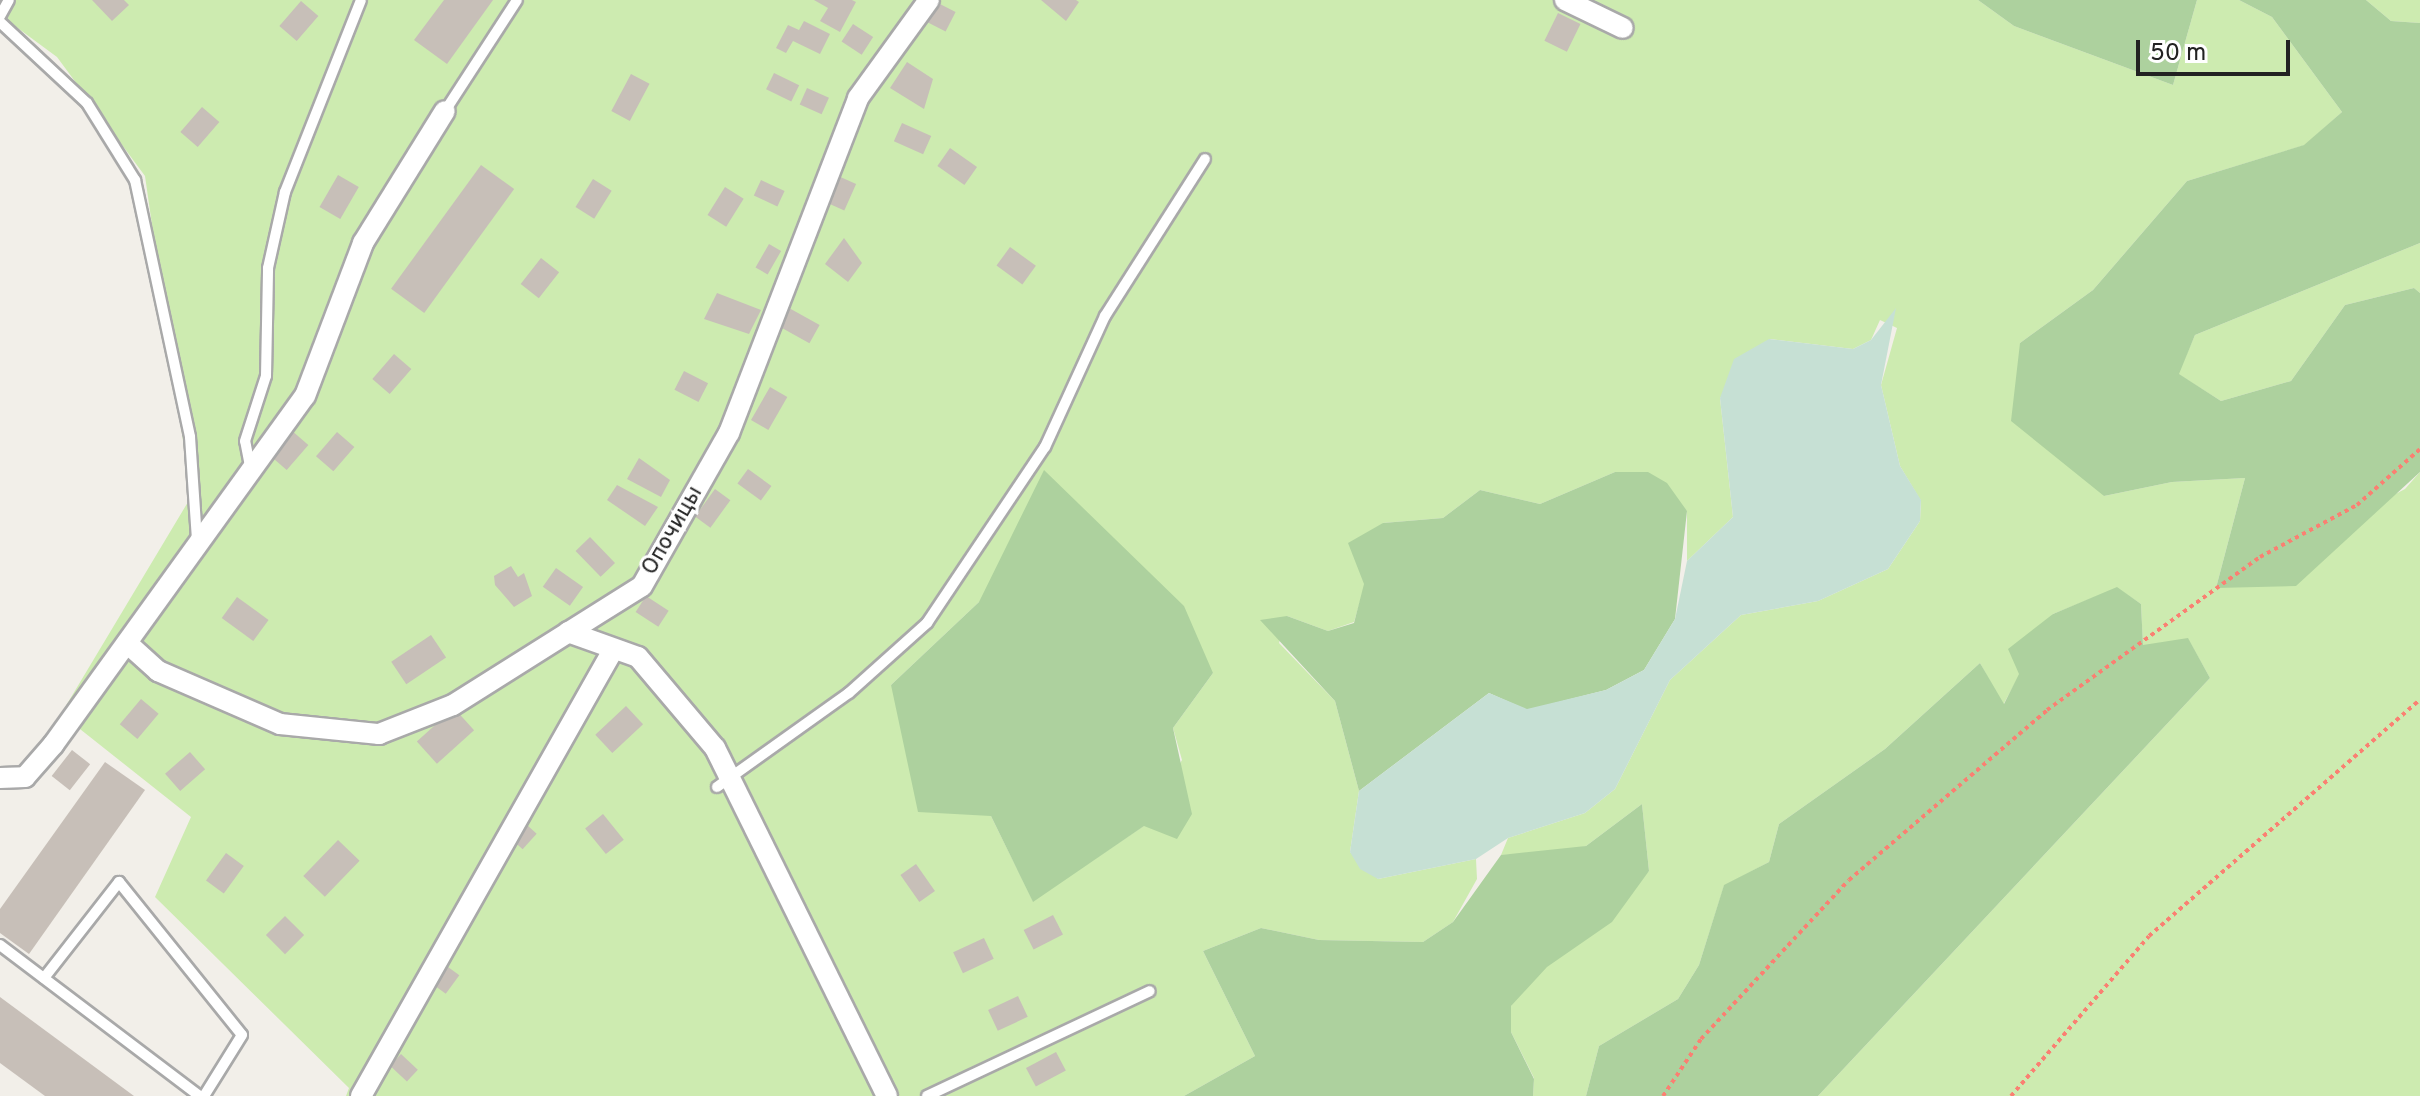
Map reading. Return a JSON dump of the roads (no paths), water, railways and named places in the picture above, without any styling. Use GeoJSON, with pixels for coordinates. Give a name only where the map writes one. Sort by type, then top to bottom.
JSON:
{"type":"FeatureCollection","features":[{"type":"Feature","properties":{"kind":"street","name":"Опочицы"},"geometry":{"type":"LineString","coordinates":[[127,643],[158,671],[280,724],[379,734],[453,705],[642,586],[729,433],[858,98],[929,0]]}},
{"type":"Feature","properties":{"kind":"street"},"geometry":{"type":"LineString","coordinates":[[1565,0],[1623,28]]}},
{"type":"Feature","properties":{"kind":"street"},"geometry":{"type":"LineString","coordinates":[[0,778],[25,777],[127,643],[250,466],[305,396],[363,243],[445,111]]}},
{"type":"Feature","properties":{"kind":"street"},"geometry":{"type":"LineString","coordinates":[[568,632],[638,657],[675,698],[724,783],[887,1096]]}},
{"type":"Feature","properties":{"kind":"street"},"geometry":{"type":"LineString","coordinates":[[361,1096],[613,650]]}},
{"type":"Feature","properties":{"kind":"lane"},"geometry":{"type":"LineString","coordinates":[[0,16],[9,0]]}},
{"type":"Feature","properties":{"kind":"lane"},"geometry":{"type":"LineString","coordinates":[[250,466],[245,441],[266,376],[268,268],[285,192],[361,0]]}},
{"type":"Feature","properties":{"kind":"lane"},"geometry":{"type":"LineString","coordinates":[[445,111],[517,0]]}},
{"type":"Feature","properties":{"kind":"lane"},"geometry":{"type":"LineString","coordinates":[[0,22],[87,103],[135,180],[190,437],[197,540]]}},
{"type":"Feature","properties":{"kind":"lane"},"geometry":{"type":"LineString","coordinates":[[724,783],[849,693],[927,623],[1045,447],[1105,316],[1205,159]]}},
{"type":"Feature","properties":{"kind":"lane"},"geometry":{"type":"LineString","coordinates":[[0,945],[44,978],[202,1096],[242,1035],[119,882],[44,978]]}},
{"type":"Feature","properties":{"kind":"lane"},"geometry":{"type":"LineString","coordinates":[[927,1096],[1150,991]]}}]}
